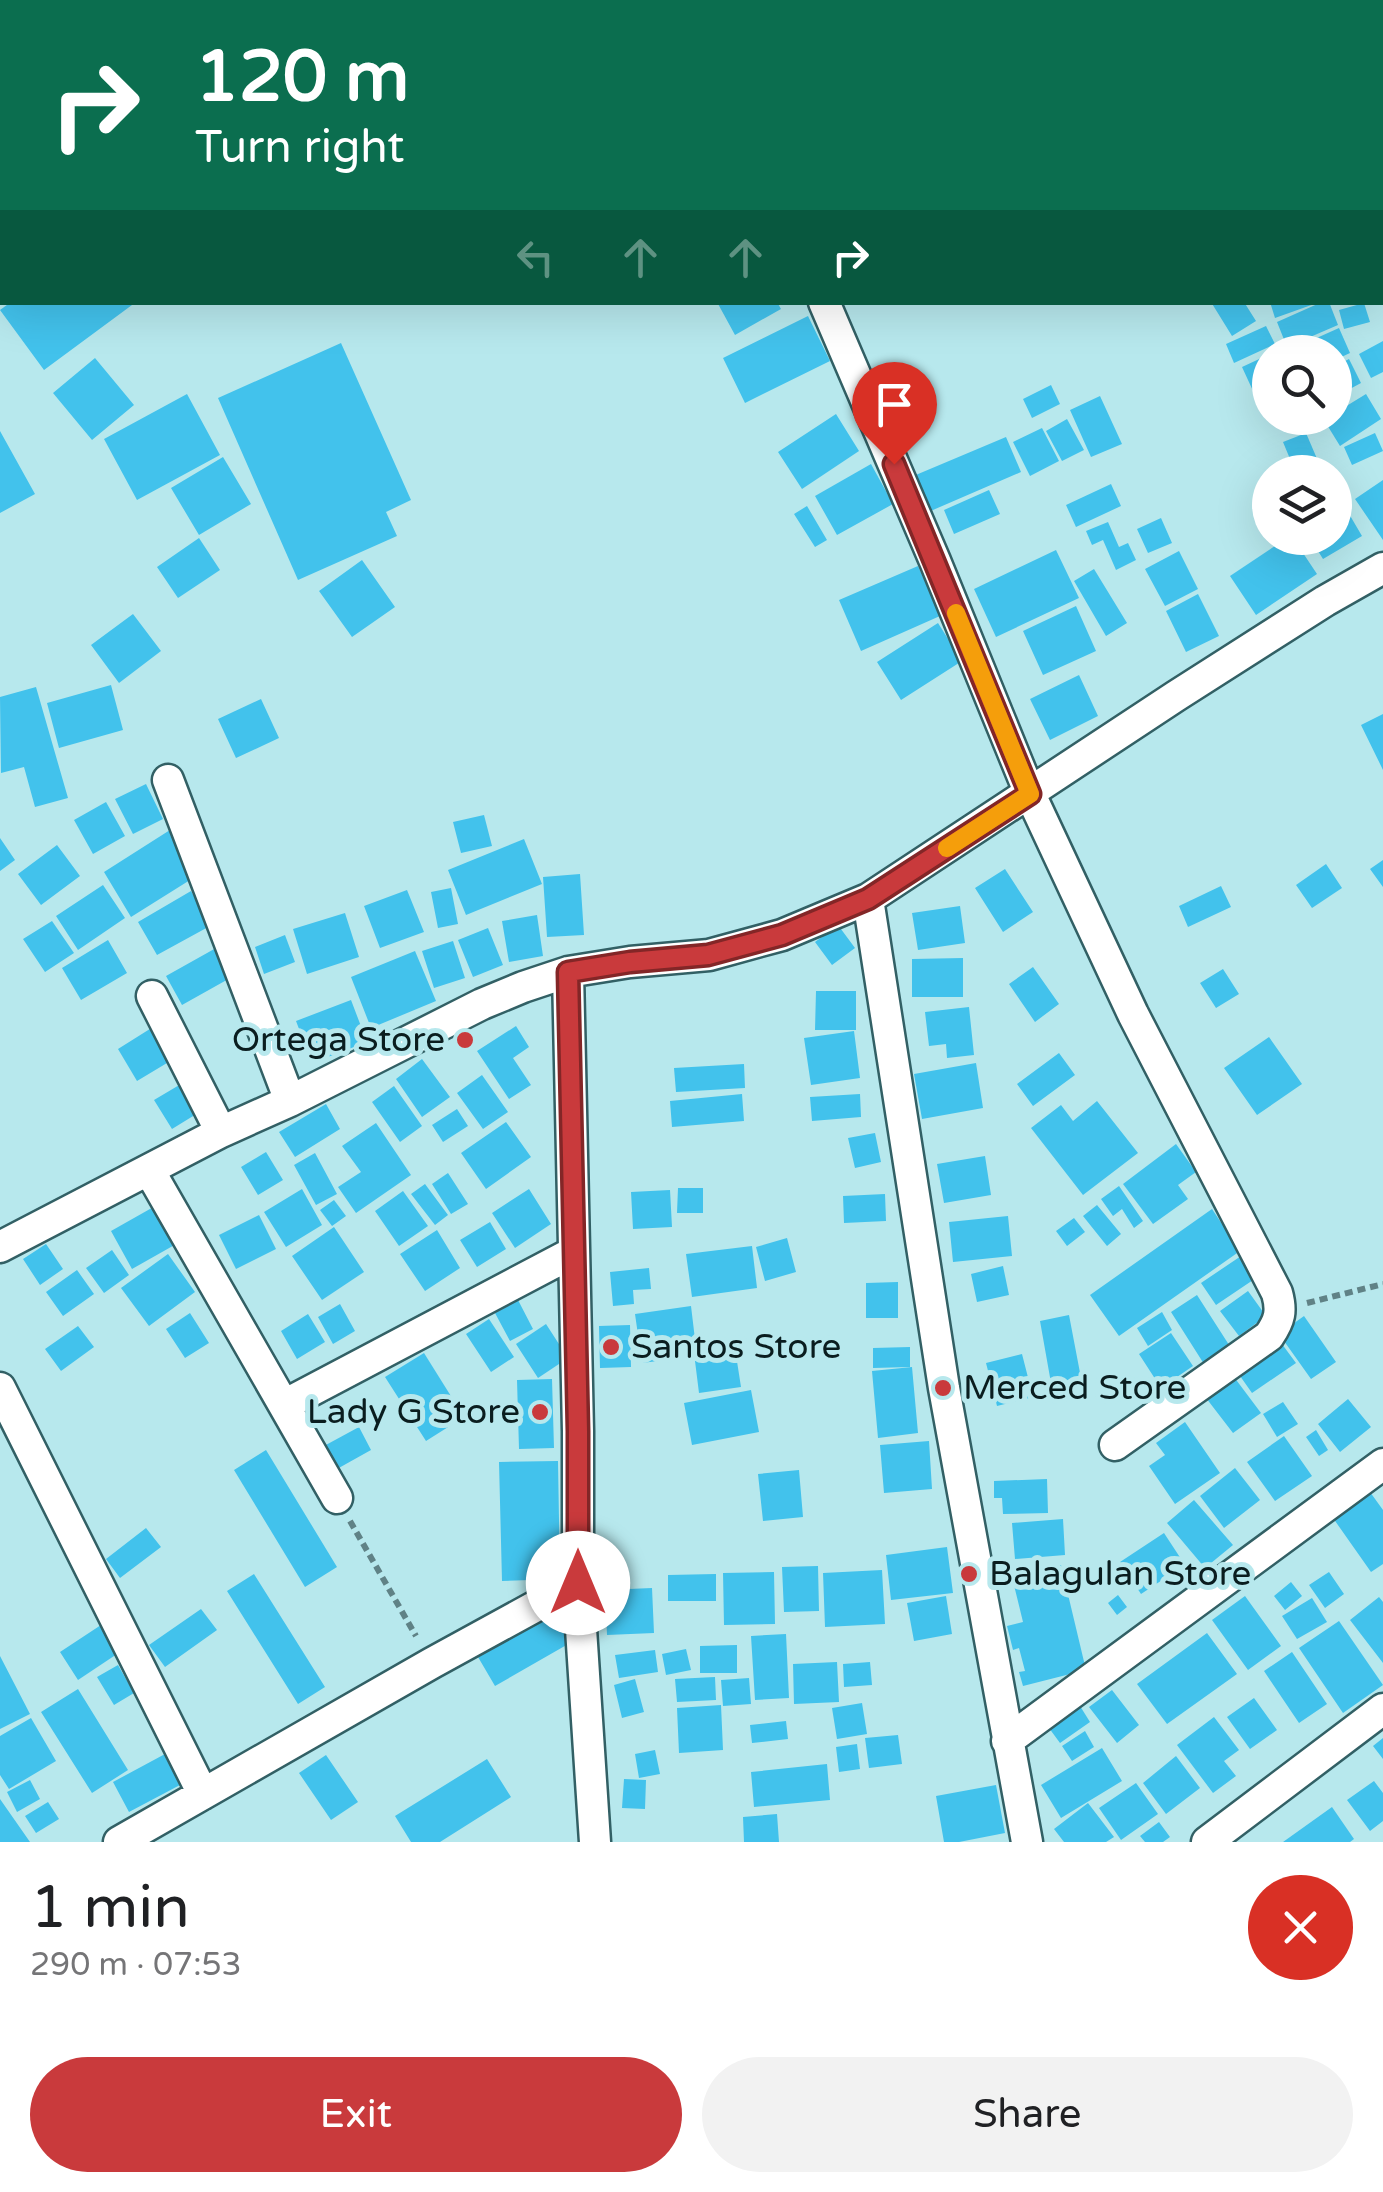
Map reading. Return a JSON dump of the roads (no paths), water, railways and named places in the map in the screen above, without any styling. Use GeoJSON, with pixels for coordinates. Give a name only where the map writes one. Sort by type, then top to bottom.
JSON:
{"type":"FeatureCollection","features":[{"type":"Feature","properties":{"kind":"street"},"geometry":{"type":"LineString","coordinates":[[825,305],[936,561],[1030,794],[1132,1014],[1277,1293],[1282,1310],[1278,1324],[1252,1350],[1115,1444]]}},
{"type":"Feature","properties":{"kind":"street"},"geometry":{"type":"LineString","coordinates":[[0,1248],[222,1132],[523,986],[568,972],[708,955],[782,935],[868,899],[1176,696],[1383,568]]}},
{"type":"Feature","properties":{"kind":"street"},"geometry":{"type":"LineString","coordinates":[[168,780],[290,1101]]}},
{"type":"Feature","properties":{"kind":"street"},"geometry":{"type":"LineString","coordinates":[[868,899],[944,1388],[1026,1842]]}},
{"type":"Feature","properties":{"kind":"street"},"geometry":{"type":"LineString","coordinates":[[568,972],[578,1583],[595,1842]]}},
{"type":"Feature","properties":{"kind":"street"},"geometry":{"type":"LineString","coordinates":[[152,996],[222,1132]]}},
{"type":"Feature","properties":{"kind":"street"},"geometry":{"type":"LineString","coordinates":[[149,1170],[337,1498]]}},
{"type":"Feature","properties":{"kind":"street"},"geometry":{"type":"LineString","coordinates":[[284,1405],[574,1252]]}},
{"type":"Feature","properties":{"kind":"street"},"geometry":{"type":"LineString","coordinates":[[0,1388],[202,1794]]}},
{"type":"Feature","properties":{"kind":"street"},"geometry":{"type":"LineString","coordinates":[[1007,1741],[1383,1464]]}},
{"type":"Feature","properties":{"kind":"street"},"geometry":{"type":"LineString","coordinates":[[119,1842],[578,1583]]}},
{"type":"Feature","properties":{"kind":"street"},"geometry":{"type":"LineString","coordinates":[[1207,1842],[1383,1709]]}},
{"type":"Feature","properties":{"kind":"place","name":"Ortega Store"},"geometry":{"type":"Point","coordinates":[465,1040]}},
{"type":"Feature","properties":{"kind":"place","name":"Santos Store"},"geometry":{"type":"Point","coordinates":[611,1347]}},
{"type":"Feature","properties":{"kind":"place","name":"Merced Store"},"geometry":{"type":"Point","coordinates":[943,1388]}},
{"type":"Feature","properties":{"kind":"place","name":"Lady G Store"},"geometry":{"type":"Point","coordinates":[540,1412]}},
{"type":"Feature","properties":{"kind":"place","name":"Balagulan Store"},"geometry":{"type":"Point","coordinates":[969,1574]}}]}
